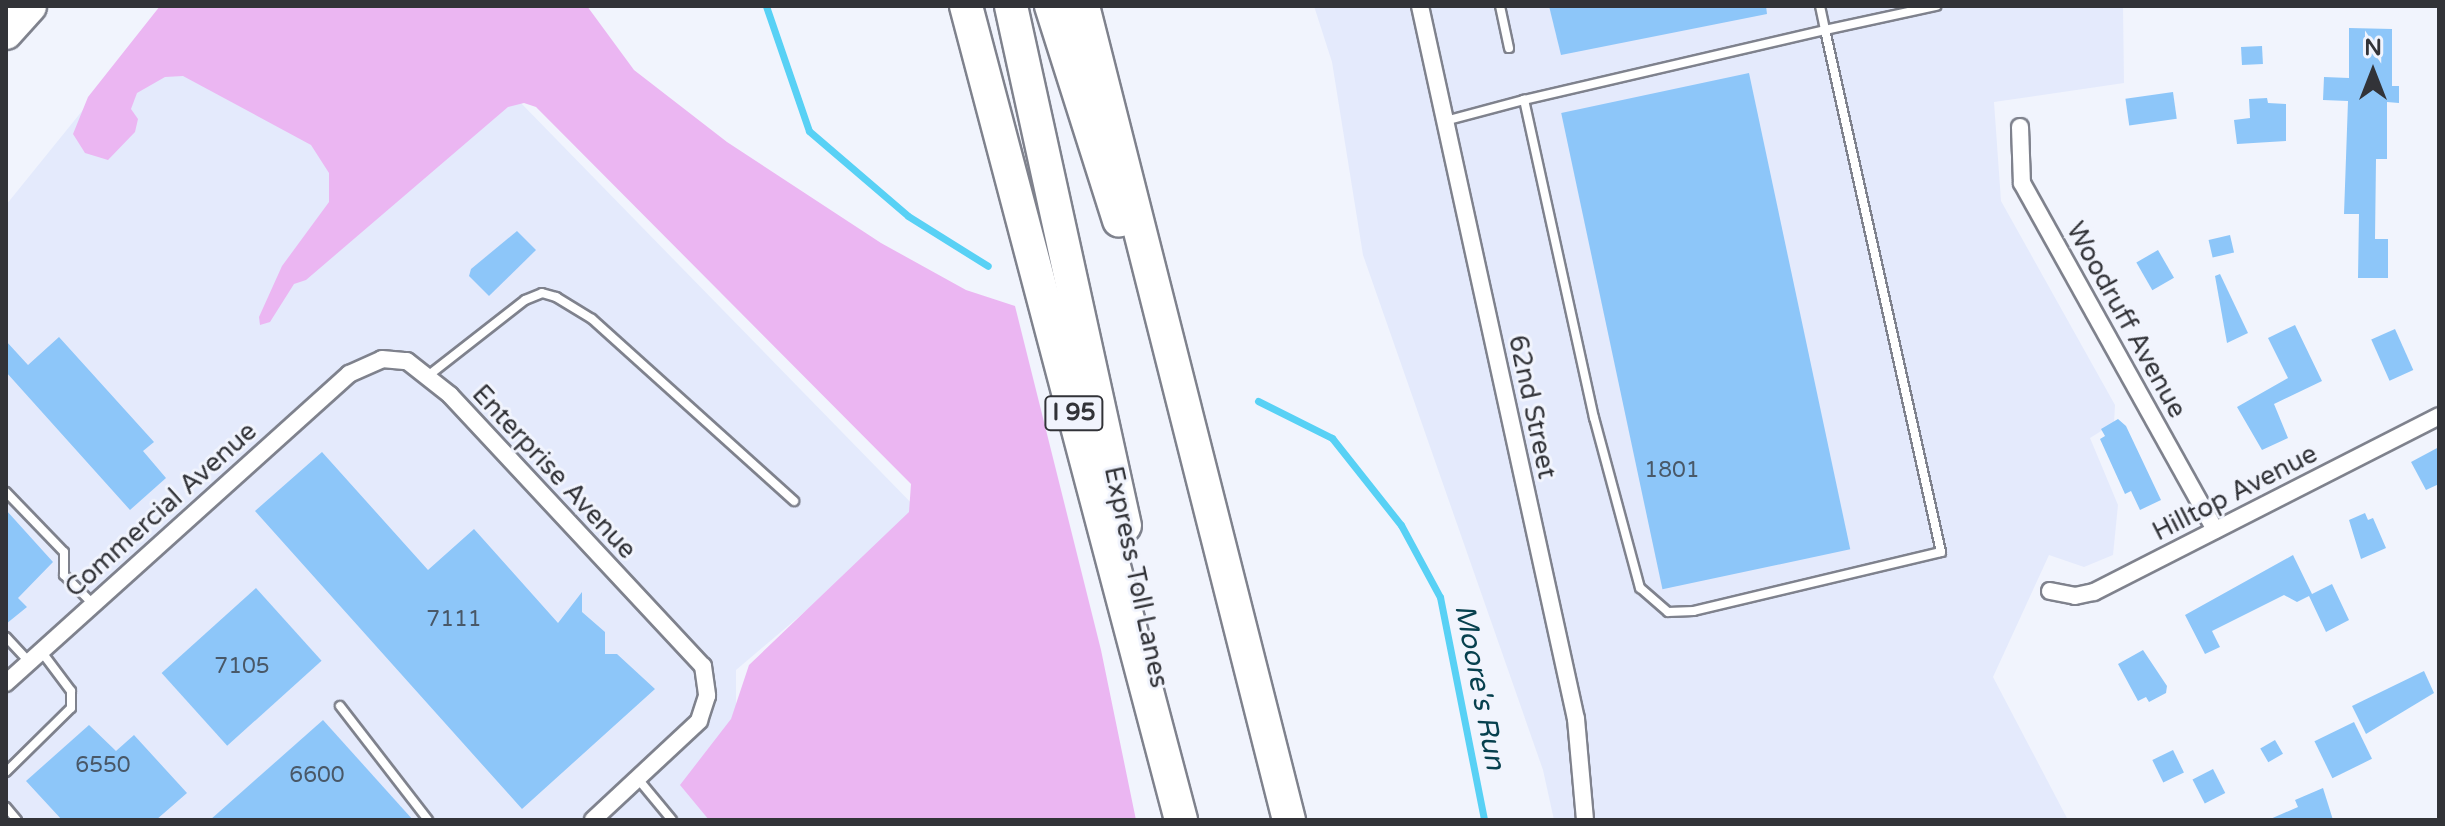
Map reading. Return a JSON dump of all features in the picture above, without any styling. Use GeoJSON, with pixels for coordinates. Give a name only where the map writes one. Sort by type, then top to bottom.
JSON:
{"type":"FeatureCollection","features":[{"type":"Feature","properties":{"kind":"highway"},"geometry":{"type":"LineString","coordinates":[[6,33],[30,6]]}},
{"type":"Feature","properties":{"kind":"highway","name":"I 95"},"geometry":{"type":"LineString","coordinates":[[966,6],[1181,820]]}},
{"type":"Feature","properties":{"kind":"highway","name":"Express Toll Lanes"},"geometry":{"type":"LineString","coordinates":[[1011,6],[1188,820]]}},
{"type":"Feature","properties":{"kind":"highway"},"geometry":{"type":"LineString","coordinates":[[1051,6],[1107,192],[1161,315]]}},
{"type":"Feature","properties":{"kind":"highway"},"geometry":{"type":"LineString","coordinates":[[1083,6],[1289,820]]}},
{"type":"Feature","properties":{"kind":"street","name":"62nd Street"},"geometry":{"type":"LineString","coordinates":[[1420,6],[1576,719],[1585,820]]}},
{"type":"Feature","properties":{"kind":"street","name":"Woodruff Avenue"},"geometry":{"type":"LineString","coordinates":[[2020,127],[2022,183],[2215,530]]}},
{"type":"Feature","properties":{"kind":"street","name":"Enterprise Avenue"},"geometry":{"type":"LineString","coordinates":[[349,374],[371,361],[392,358],[429,375],[703,666],[707,696],[699,721],[638,779]]}},
{"type":"Feature","properties":{"kind":"street","name":"Commercial Avenue"},"geometry":{"type":"LineString","coordinates":[[6,683],[349,374]]}},
{"type":"Feature","properties":{"kind":"street","name":"Hilltop Avenue"},"geometry":{"type":"LineString","coordinates":[[2050,591],[2075,596],[2094,592],[2439,416]]}},
{"type":"Feature","properties":{"kind":"street"},"geometry":{"type":"LineString","coordinates":[[593,820],[638,779]]}},
{"type":"Feature","properties":{"kind":"lane"},"geometry":{"type":"LineString","coordinates":[[1500,6],[1509,48]]}},
{"type":"Feature","properties":{"kind":"lane"},"geometry":{"type":"LineString","coordinates":[[1524,100],[1598,433],[1640,588],[1668,612],[1694,611],[1931,558],[1941,552],[1941,543],[1820,6]]}},
{"type":"Feature","properties":{"kind":"lane"},"geometry":{"type":"LineString","coordinates":[[1445,121],[1524,100],[1936,6]]}},
{"type":"Feature","properties":{"kind":"lane"},"geometry":{"type":"LineString","coordinates":[[429,375],[525,300],[542,293],[556,297],[592,319],[794,501]]}},
{"type":"Feature","properties":{"kind":"lane"},"geometry":{"type":"LineString","coordinates":[[6,492],[64,552],[64,575],[93,604]]}},
{"type":"Feature","properties":{"kind":"lane"},"geometry":{"type":"LineString","coordinates":[[6,637],[35,656],[71,691],[71,708],[6,772]]}},
{"type":"Feature","properties":{"kind":"lane"},"geometry":{"type":"LineString","coordinates":[[340,706],[428,820]]}},
{"type":"Feature","properties":{"kind":"lane"},"geometry":{"type":"LineString","coordinates":[[638,779],[672,820]]}},
{"type":"Feature","properties":{"kind":"lane"},"geometry":{"type":"LineString","coordinates":[[6,807],[17,820]]}},
{"type":"Feature","properties":{"kind":"shaded area"},"geometry":{"type":"Polygon","coordinates":[[[160,6],[587,6],[634,70],[727,142],[881,243],[966,290],[1015,306],[1101,650],[1136,820],[709,820],[680,785],[731,719],[749,665],[909,512],[911,484],[536,107],[524,103],[508,107],[306,280],[294,284],[270,322],[260,325],[259,317],[282,266],[329,202],[329,173],[311,145],[183,76],[165,77],[137,93],[131,109],[138,119],[135,132],[108,160],[85,153],[73,134],[88,97],[160,6]]]}},
{"type":"Feature","properties":{"kind":"shaded area"},"geometry":{"type":"Polygon","coordinates":[[[167,6],[517,99],[921,513],[736,670],[736,719],[722,820],[6,820],[6,205],[167,6]]]}},
{"type":"Feature","properties":{"kind":"shaded area"},"geometry":{"type":"Polygon","coordinates":[[[1314,6],[2123,6],[2124,83],[1994,102],[2001,201],[2115,405],[2114,423],[2090,438],[2118,505],[2113,555],[2084,567],[2049,555],[1993,677],[2068,820],[1554,820],[1543,770],[1363,255],[1332,62],[1314,6]]]}},
{"type":"Feature","properties":{"kind":"building"},"geometry":{"type":"Polygon","coordinates":[[[1549,6],[1766,6],[1767,14],[1561,55],[1549,6]]]}},
{"type":"Feature","properties":{"kind":"building"},"geometry":{"type":"Polygon","coordinates":[[[2349,28],[2392,29],[2392,86],[2399,86],[2399,103],[2387,102],[2387,159],[2376,159],[2375,239],[2388,239],[2388,278],[2358,278],[2359,214],[2344,214],[2348,101],[2323,100],[2324,77],[2349,78],[2349,28]]]}},
{"type":"Feature","properties":{"kind":"building"},"geometry":{"type":"Polygon","coordinates":[[[2262,46],[2263,64],[2242,65],[2241,47],[2262,46]]]}},
{"type":"Feature","properties":{"kind":"building"},"geometry":{"type":"Polygon","coordinates":[[[1749,73],[1850,549],[1662,589],[1561,113],[1749,73]]]}},
{"type":"Feature","properties":{"kind":"building"},"geometry":{"type":"Polygon","coordinates":[[[2173,92],[2177,119],[2129,125],[2125,99],[2173,92]]]}},
{"type":"Feature","properties":{"kind":"building"},"geometry":{"type":"Polygon","coordinates":[[[2267,98],[2268,103],[2286,104],[2286,141],[2237,144],[2234,120],[2250,118],[2249,99],[2267,98]]]}},
{"type":"Feature","properties":{"kind":"building"},"geometry":{"type":"Polygon","coordinates":[[[517,231],[536,250],[489,296],[469,276],[471,269],[517,231]]]}},
{"type":"Feature","properties":{"kind":"building"},"geometry":{"type":"Polygon","coordinates":[[[2230,235],[2234,253],[2213,257],[2209,240],[2230,235]]]}},
{"type":"Feature","properties":{"kind":"building"},"geometry":{"type":"Polygon","coordinates":[[[2158,250],[2174,278],[2152,290],[2136,262],[2158,250]]]}},
{"type":"Feature","properties":{"kind":"building"},"geometry":{"type":"Polygon","coordinates":[[[2220,274],[2248,333],[2227,343],[2215,276],[2220,274]]]}},
{"type":"Feature","properties":{"kind":"building"},"geometry":{"type":"Polygon","coordinates":[[[2295,325],[2322,381],[2274,404],[2288,438],[2262,450],[2237,407],[2288,378],[2268,338],[2295,325]]]}},
{"type":"Feature","properties":{"kind":"building"},"geometry":{"type":"Polygon","coordinates":[[[2395,329],[2413,370],[2390,381],[2371,340],[2395,329]]]}},
{"type":"Feature","properties":{"kind":"building"},"geometry":{"type":"Polygon","coordinates":[[[59,337],[154,442],[143,451],[166,478],[130,510],[6,372],[6,341],[28,365],[59,337]]]}},
{"type":"Feature","properties":{"kind":"building"},"geometry":{"type":"Polygon","coordinates":[[[2118,419],[2126,426],[2161,500],[2140,510],[2131,491],[2125,494],[2100,439],[2105,436],[2101,429],[2118,419]]]}},
{"type":"Feature","properties":{"kind":"building"},"geometry":{"type":"Polygon","coordinates":[[[2439,447],[2439,484],[2426,490],[2411,462],[2439,447]]]}},
{"type":"Feature","properties":{"kind":"building"},"geometry":{"type":"Polygon","coordinates":[[[322,452],[428,570],[474,529],[558,623],[582,592],[582,612],[605,632],[605,654],[617,654],[655,689],[522,809],[255,511],[322,452]]]}},
{"type":"Feature","properties":{"kind":"building"},"geometry":{"type":"Polygon","coordinates":[[[6,510],[53,562],[18,598],[27,607],[6,624],[6,510]]]}},
{"type":"Feature","properties":{"kind":"building"},"geometry":{"type":"Polygon","coordinates":[[[2365,513],[2368,520],[2373,518],[2386,548],[2361,559],[2349,520],[2365,513]]]}},
{"type":"Feature","properties":{"kind":"building"},"geometry":{"type":"Polygon","coordinates":[[[2293,555],[2312,594],[2332,584],[2349,620],[2326,632],[2309,596],[2297,602],[2284,595],[2212,631],[2220,647],[2205,654],[2185,615],[2293,555]]]}},
{"type":"Feature","properties":{"kind":"building"},"geometry":{"type":"Polygon","coordinates":[[[256,588],[322,661],[227,746],[162,673],[256,588]]]}},
{"type":"Feature","properties":{"kind":"building"},"geometry":{"type":"Polygon","coordinates":[[[2143,650],[2167,686],[2166,693],[2149,702],[2146,697],[2138,701],[2118,664],[2143,650]]]}},
{"type":"Feature","properties":{"kind":"building"},"geometry":{"type":"Polygon","coordinates":[[[2424,671],[2434,693],[2366,734],[2352,706],[2424,671]]]}},
{"type":"Feature","properties":{"kind":"building"},"geometry":{"type":"Polygon","coordinates":[[[323,720],[413,820],[210,820],[323,720]]]}},
{"type":"Feature","properties":{"kind":"building"},"geometry":{"type":"Polygon","coordinates":[[[2354,722],[2372,759],[2332,778],[2314,741],[2354,722]]]}},
{"type":"Feature","properties":{"kind":"building"},"geometry":{"type":"Polygon","coordinates":[[[89,725],[116,751],[134,735],[187,793],[156,820],[62,820],[26,781],[89,725]]]}},
{"type":"Feature","properties":{"kind":"building"},"geometry":{"type":"Polygon","coordinates":[[[2275,740],[2283,754],[2268,762],[2260,749],[2275,740]]]}},
{"type":"Feature","properties":{"kind":"building"},"geometry":{"type":"Polygon","coordinates":[[[2173,750],[2184,772],[2163,783],[2152,760],[2173,750]]]}},
{"type":"Feature","properties":{"kind":"building"},"geometry":{"type":"Polygon","coordinates":[[[2213,769],[2225,793],[2205,803],[2193,779],[2213,769]]]}},
{"type":"Feature","properties":{"kind":"building"},"geometry":{"type":"Polygon","coordinates":[[[2323,788],[2333,820],[2268,820],[2298,807],[2295,800],[2323,788]]]}},
{"type":"Feature","properties":{"kind":"waterway","name":"Moore's Run"},"geometry":{"type":"LineString","coordinates":[[766,6],[809,131],[908,216],[988,266]]}},
{"type":"Feature","properties":{"kind":"waterway","name":"Moore's Run"},"geometry":{"type":"LineString","coordinates":[[1258,401],[1332,438],[1401,525],[1440,597],[1484,820]]}}]}
